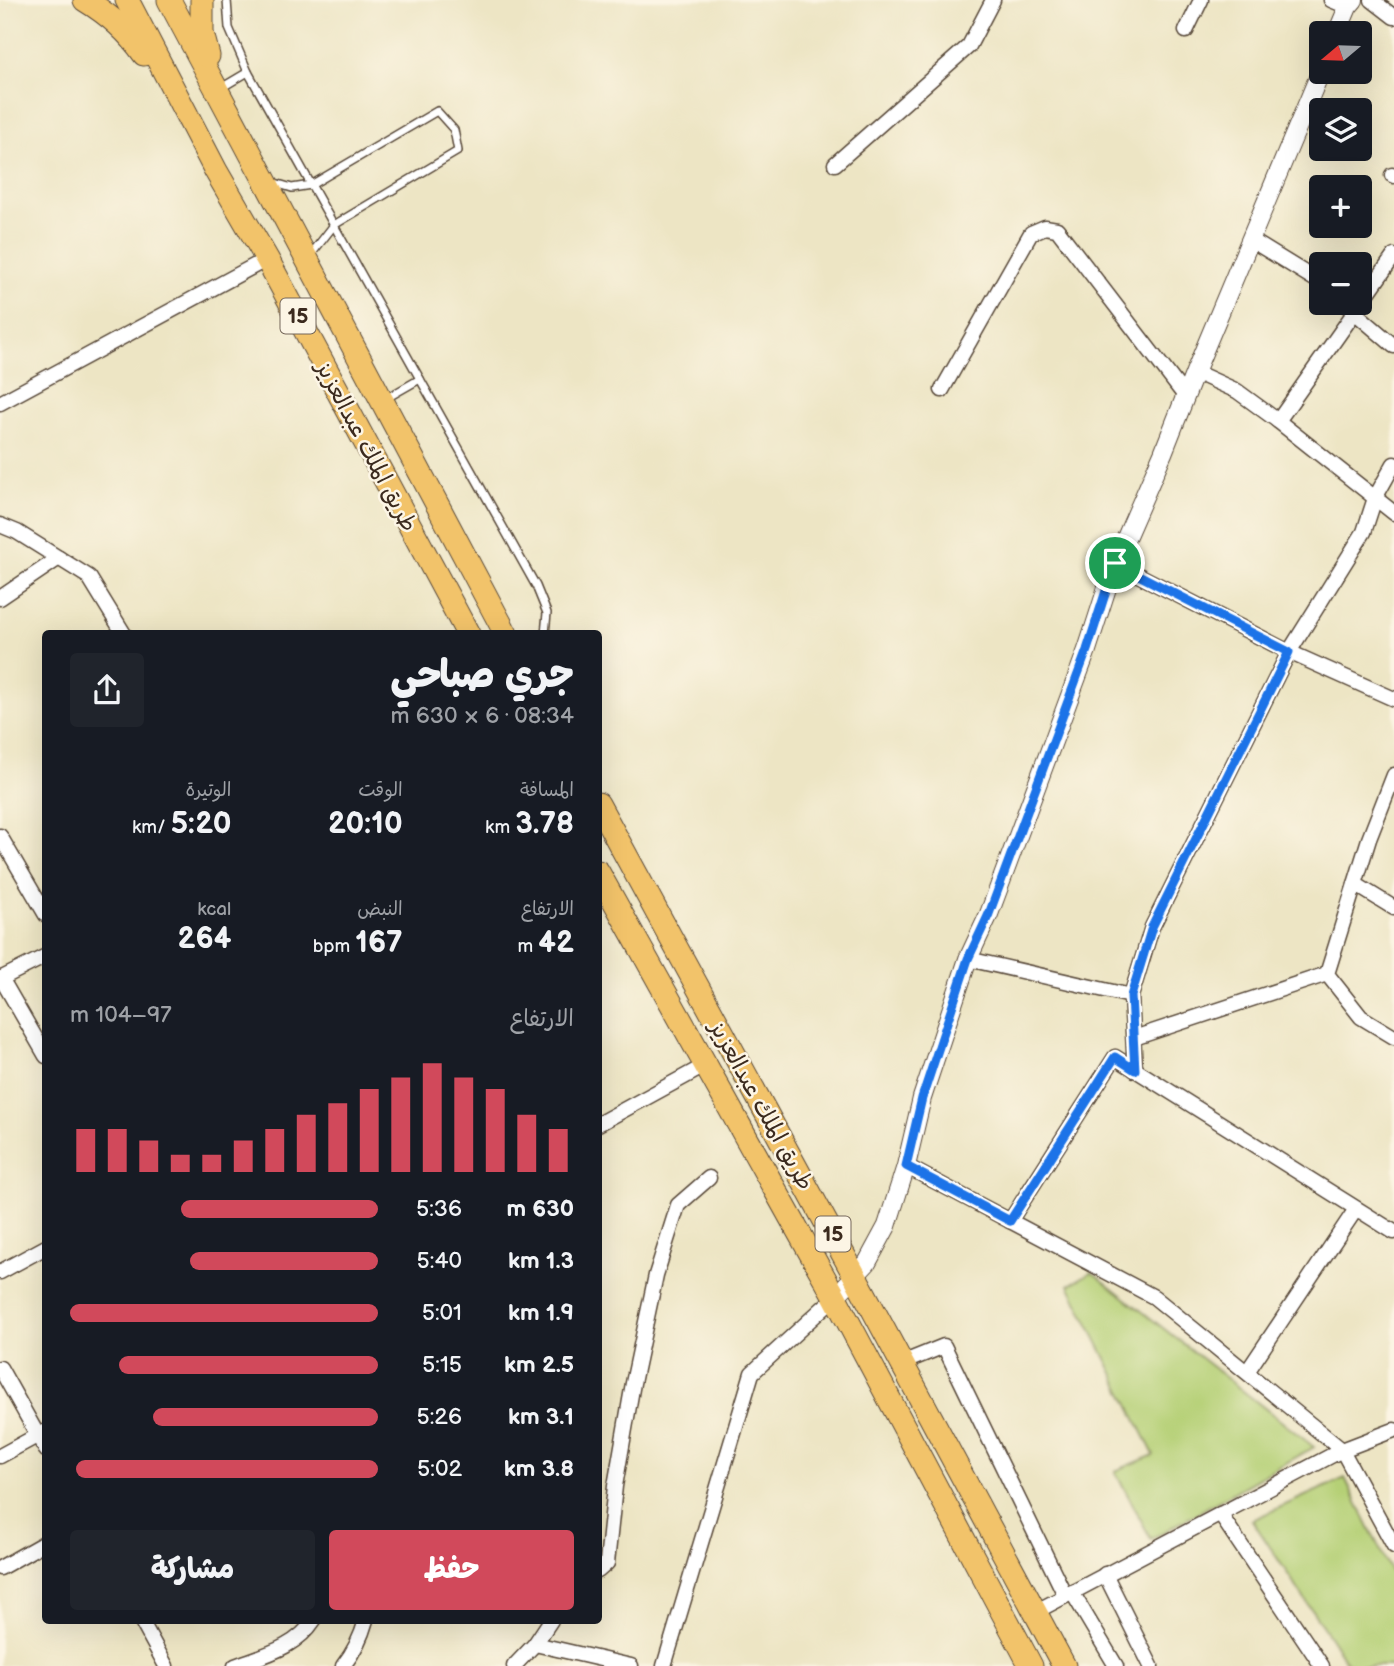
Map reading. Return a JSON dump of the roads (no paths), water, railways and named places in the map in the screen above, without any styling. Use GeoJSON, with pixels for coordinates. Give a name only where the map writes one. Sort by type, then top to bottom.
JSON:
{"type":"FeatureCollection","features":[{"type":"Feature","properties":{"kind":"highway"},"geometry":{"type":"LineString","coordinates":[[85,0],[106,13],[134,41],[186,113]]}},
{"type":"Feature","properties":{"kind":"highway","name":"طريق الملك عبدالعزيز"},"geometry":{"type":"LineString","coordinates":[[127,0],[216,171],[267,258],[466,630]]}},
{"type":"Feature","properties":{"kind":"highway","name":"طريق الملك عبدالعزيز"},"geometry":{"type":"LineString","coordinates":[[169,0],[504,630]]}},
{"type":"Feature","properties":{"kind":"highway"},"geometry":{"type":"LineString","coordinates":[[202,0],[202,33],[217,90]]}},
{"type":"Feature","properties":{"kind":"highway","name":"طريق الملك عبدالعزيز"},"geometry":{"type":"LineString","coordinates":[[602,811],[1064,1666]]}},
{"type":"Feature","properties":{"kind":"highway","name":"طريق الملك عبدالعزيز"},"geometry":{"type":"LineString","coordinates":[[602,879],[835,1297],[1031,1666]]}},
{"type":"Feature","properties":{"kind":"street"},"geometry":{"type":"LineString","coordinates":[[835,164],[969,46],[993,0]]}},
{"type":"Feature","properties":{"kind":"street"},"geometry":{"type":"LineString","coordinates":[[1186,31],[1201,0]]}},
{"type":"Feature","properties":{"kind":"street"},"geometry":{"type":"LineString","coordinates":[[1331,0],[1351,4],[1343,21]]}},
{"type":"Feature","properties":{"kind":"street"},"geometry":{"type":"LineString","coordinates":[[1372,0],[1394,17]]}},
{"type":"Feature","properties":{"kind":"street"},"geometry":{"type":"LineString","coordinates":[[664,1666],[752,1373],[835,1297],[867,1263],[887,1226],[906,1166],[922,1098],[968,959],[989,914],[1073,688],[1115,563],[1316,84]]}},
{"type":"Feature","properties":{"kind":"street"},"geometry":{"type":"LineString","coordinates":[[942,390],[1031,233],[1045,227],[1057,229],[1185,396]]}},
{"type":"Feature","properties":{"kind":"street"},"geometry":{"type":"LineString","coordinates":[[1251,240],[1309,276]]}},
{"type":"Feature","properties":{"kind":"street"},"geometry":{"type":"LineString","coordinates":[[1372,281],[1394,256]]}},
{"type":"Feature","properties":{"kind":"street"},"geometry":{"type":"LineString","coordinates":[[0,403],[267,258]]}},
{"type":"Feature","properties":{"kind":"street"},"geometry":{"type":"LineString","coordinates":[[1278,421],[1344,315]]}},
{"type":"Feature","properties":{"kind":"street"},"geometry":{"type":"LineString","coordinates":[[1358,315],[1394,346]]}},
{"type":"Feature","properties":{"kind":"street"},"geometry":{"type":"LineString","coordinates":[[1195,372],[1237,391],[1394,513]]}},
{"type":"Feature","properties":{"kind":"street"},"geometry":{"type":"LineString","coordinates":[[1135,1070],[1131,996],[1152,927],[1289,652],[1364,532],[1375,498],[1394,464]]}},
{"type":"Feature","properties":{"kind":"street"},"geometry":{"type":"LineString","coordinates":[[0,525],[17,532],[89,577],[122,630]]}},
{"type":"Feature","properties":{"kind":"street"},"geometry":{"type":"LineString","coordinates":[[0,597],[59,558]]}},
{"type":"Feature","properties":{"kind":"street"},"geometry":{"type":"LineString","coordinates":[[1115,563],[1289,652],[1394,699]]}},
{"type":"Feature","properties":{"kind":"street"},"geometry":{"type":"LineString","coordinates":[[1327,974],[1369,839],[1394,775]]}},
{"type":"Feature","properties":{"kind":"street"},"geometry":{"type":"LineString","coordinates":[[0,836],[42,908]]}},
{"type":"Feature","properties":{"kind":"street"},"geometry":{"type":"LineString","coordinates":[[1355,884],[1394,908]]}},
{"type":"Feature","properties":{"kind":"street"},"geometry":{"type":"LineString","coordinates":[[42,958],[1,978],[42,1049]]}},
{"type":"Feature","properties":{"kind":"street"},"geometry":{"type":"LineString","coordinates":[[968,959],[1131,996]]}},
{"type":"Feature","properties":{"kind":"street"},"geometry":{"type":"LineString","coordinates":[[1133,1038],[1327,974]]}},
{"type":"Feature","properties":{"kind":"street"},"geometry":{"type":"LineString","coordinates":[[1327,974],[1361,1017],[1394,1037]]}},
{"type":"Feature","properties":{"kind":"street"},"geometry":{"type":"LineString","coordinates":[[1010,1221],[1115,1057],[1394,1232]]}},
{"type":"Feature","properties":{"kind":"street"},"geometry":{"type":"LineString","coordinates":[[602,1123],[706,1065]]}},
{"type":"Feature","properties":{"kind":"street"},"geometry":{"type":"LineString","coordinates":[[906,1166],[1154,1297],[1342,1450],[1394,1546]]}},
{"type":"Feature","properties":{"kind":"street"},"geometry":{"type":"LineString","coordinates":[[602,1567],[607,1563],[615,1486],[656,1275],[678,1205],[709,1178]]}},
{"type":"Feature","properties":{"kind":"street"},"geometry":{"type":"LineString","coordinates":[[1247,1372],[1356,1209]]}},
{"type":"Feature","properties":{"kind":"street"},"geometry":{"type":"LineString","coordinates":[[0,1272],[42,1249]]}},
{"type":"Feature","properties":{"kind":"street"},"geometry":{"type":"LineString","coordinates":[[902,1363],[944,1346],[1069,1594],[1116,1666]]}},
{"type":"Feature","properties":{"kind":"street"},"geometry":{"type":"LineString","coordinates":[[0,1368],[41,1433],[0,1456]]}},
{"type":"Feature","properties":{"kind":"street"},"geometry":{"type":"LineString","coordinates":[[1035,1612],[1342,1450],[1394,1430]]}},
{"type":"Feature","properties":{"kind":"street"},"geometry":{"type":"LineString","coordinates":[[1220,1514],[1322,1666]]}},
{"type":"Feature","properties":{"kind":"street"},"geometry":{"type":"LineString","coordinates":[[0,1568],[42,1544]]}},
{"type":"Feature","properties":{"kind":"street"},"geometry":{"type":"LineString","coordinates":[[1105,1574],[1151,1666]]}},
{"type":"Feature","properties":{"kind":"street"},"geometry":{"type":"LineString","coordinates":[[143,1624],[166,1666]]}},
{"type":"Feature","properties":{"kind":"street"},"geometry":{"type":"LineString","coordinates":[[235,1666],[287,1647],[311,1624]]}},
{"type":"Feature","properties":{"kind":"street"},"geometry":{"type":"LineString","coordinates":[[343,1666],[351,1656],[365,1624]]}},
{"type":"Feature","properties":{"kind":"street"},"geometry":{"type":"LineString","coordinates":[[514,1666],[535,1644],[548,1624]]}},
{"type":"Feature","properties":{"kind":"street"},"geometry":{"type":"LineString","coordinates":[[535,1644],[631,1666]]}},
{"type":"Feature","properties":{"kind":"lane"},"geometry":{"type":"LineString","coordinates":[[227,0],[229,28],[247,72],[536,586],[547,613],[545,630]]}},
{"type":"Feature","properties":{"kind":"lane"},"geometry":{"type":"LineString","coordinates":[[217,90],[247,72]]}},
{"type":"Feature","properties":{"kind":"lane"},"geometry":{"type":"LineString","coordinates":[[265,180],[292,188],[311,185],[437,111],[454,130],[458,151],[334,225],[307,261]]}},
{"type":"Feature","properties":{"kind":"lane"},"geometry":{"type":"LineString","coordinates":[[381,401],[420,379]]}}]}
